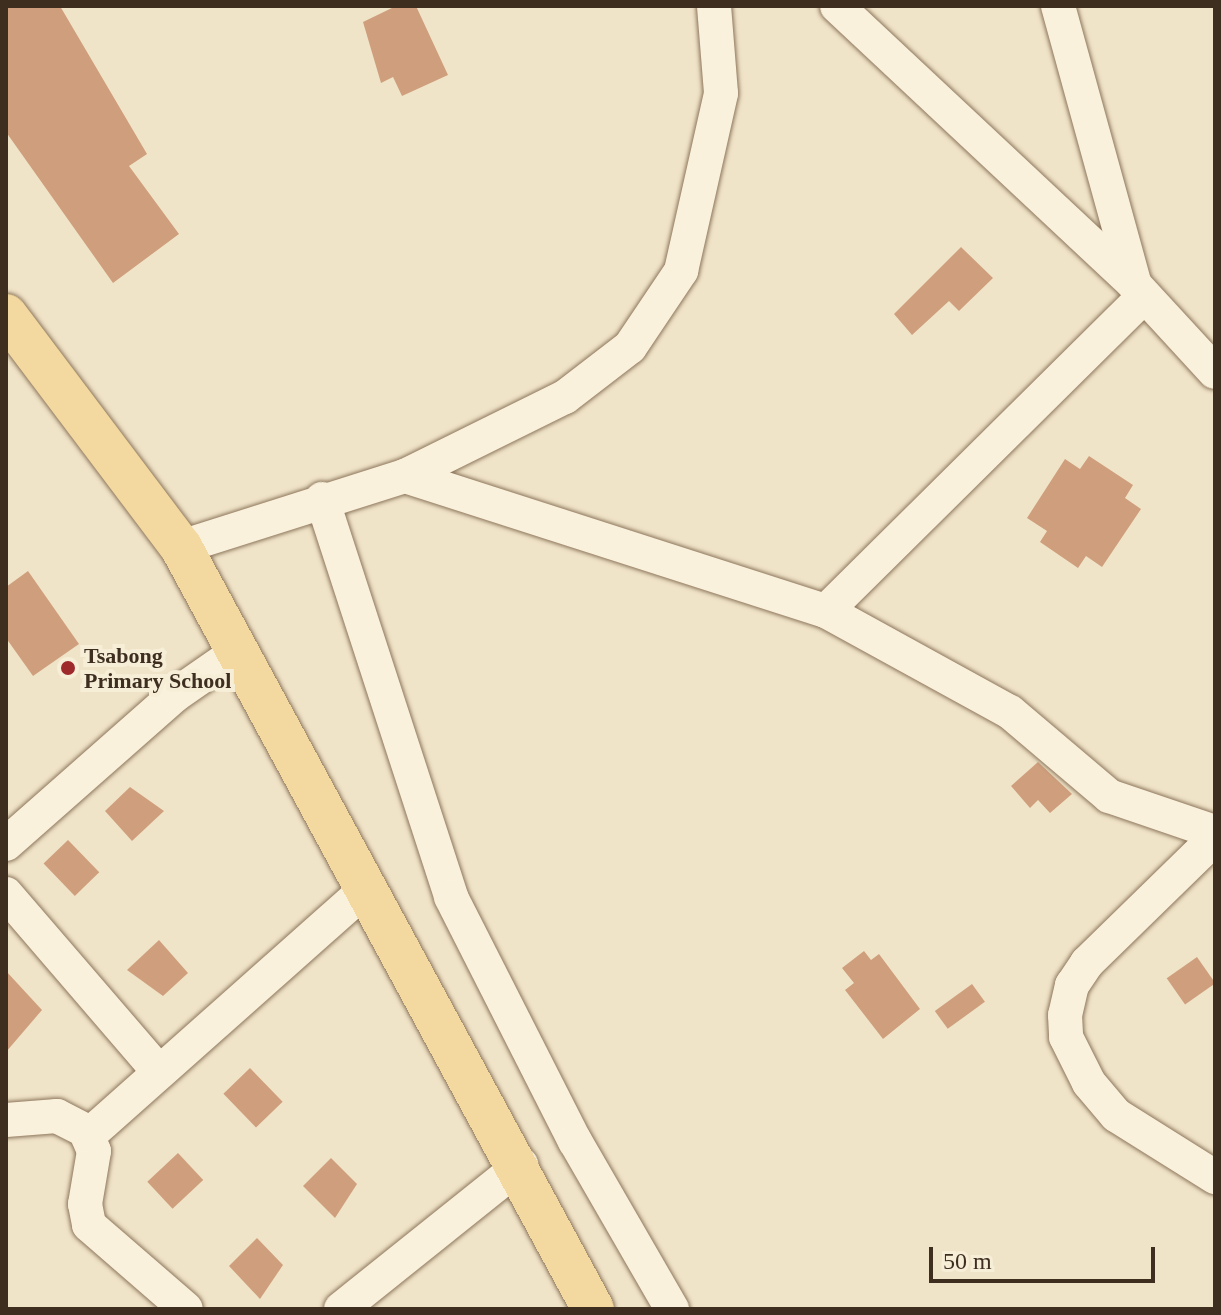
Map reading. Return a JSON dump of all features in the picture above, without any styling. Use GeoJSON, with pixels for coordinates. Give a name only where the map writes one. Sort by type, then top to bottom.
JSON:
{"type":"FeatureCollection","features":[{"type":"Feature","properties":{"kind":"main road"},"geometry":{"type":"LineString","coordinates":[[6,315],[181,547],[240,650],[365,890],[521,1165],[593,1309]]}},
{"type":"Feature","properties":{"kind":"street"},"geometry":{"type":"LineString","coordinates":[[181,547],[322,499],[405,476],[565,397],[630,347],[661,309],[681,271],[721,93],[714,6]]}},
{"type":"Feature","properties":{"kind":"street"},"geometry":{"type":"LineString","coordinates":[[837,6],[1140,290],[1215,372]]}},
{"type":"Feature","properties":{"kind":"street"},"geometry":{"type":"LineString","coordinates":[[1058,6],[1140,290]]}},
{"type":"Feature","properties":{"kind":"street"},"geometry":{"type":"LineString","coordinates":[[826,611],[1140,290]]}},
{"type":"Feature","properties":{"kind":"street"},"geometry":{"type":"LineString","coordinates":[[405,476],[826,611],[1010,712],[1109,796],[1215,835],[1087,963],[1072,985],[1065,1015],[1066,1037],[1116,1115],[1215,1177]]}},
{"type":"Feature","properties":{"kind":"street"},"geometry":{"type":"LineString","coordinates":[[322,499],[451,897],[575,1141],[672,1309]]}},
{"type":"Feature","properties":{"kind":"street"},"geometry":{"type":"LineString","coordinates":[[6,844],[175,695],[240,650]]}},
{"type":"Feature","properties":{"kind":"street"},"geometry":{"type":"LineString","coordinates":[[186,1309],[89,1225],[88,1136],[365,890]]}},
{"type":"Feature","properties":{"kind":"street"},"geometry":{"type":"LineString","coordinates":[[6,894],[158,1071]]}},
{"type":"Feature","properties":{"kind":"street"},"geometry":{"type":"LineString","coordinates":[[6,1120],[67,1118],[88,1136]]}},
{"type":"Feature","properties":{"kind":"street"},"geometry":{"type":"LineString","coordinates":[[341,1309],[521,1165]]}},
{"type":"Feature","properties":{"kind":"building"},"geometry":{"type":"Polygon","coordinates":[[[6,6],[60,6],[147,154],[129,166],[179,234],[113,283],[6,132],[6,6]]]}},
{"type":"Feature","properties":{"kind":"building"},"geometry":{"type":"Polygon","coordinates":[[[396,6],[416,6],[448,75],[402,96],[393,77],[381,83],[363,22],[396,6]]]}},
{"type":"Feature","properties":{"kind":"building"},"geometry":{"type":"Polygon","coordinates":[[[961,247],[993,278],[959,311],[949,301],[912,335],[894,314],[961,247]]]}},
{"type":"Feature","properties":{"kind":"building"},"geometry":{"type":"Polygon","coordinates":[[[1089,456],[1133,485],[1125,498],[1141,509],[1102,567],[1086,556],[1078,568],[1040,542],[1047,531],[1027,518],[1065,459],[1080,469],[1089,456]]]}},
{"type":"Feature","properties":{"kind":"building"},"geometry":{"type":"Polygon","coordinates":[[[28,571],[79,644],[33,676],[6,638],[6,587],[28,571]]]}},
{"type":"Feature","properties":{"kind":"building"},"geometry":{"type":"Polygon","coordinates":[[[1038,762],[1072,794],[1050,813],[1038,800],[1030,808],[1011,786],[1038,762]]]}},
{"type":"Feature","properties":{"kind":"building"},"geometry":{"type":"Polygon","coordinates":[[[130,787],[164,811],[132,841],[105,811],[130,787]]]}},
{"type":"Feature","properties":{"kind":"building"},"geometry":{"type":"Polygon","coordinates":[[[68,840],[99,872],[75,896],[44,864],[68,840]]]}},
{"type":"Feature","properties":{"kind":"building"},"geometry":{"type":"Polygon","coordinates":[[[159,940],[188,973],[163,996],[127,970],[159,940]]]}},
{"type":"Feature","properties":{"kind":"building"},"geometry":{"type":"Polygon","coordinates":[[[864,951],[871,960],[879,954],[920,1009],[883,1039],[845,990],[854,983],[842,968],[864,951]]]}},
{"type":"Feature","properties":{"kind":"building"},"geometry":{"type":"Polygon","coordinates":[[[1197,957],[1215,983],[1185,1004],[1167,978],[1197,957]]]}},
{"type":"Feature","properties":{"kind":"building"},"geometry":{"type":"Polygon","coordinates":[[[6,971],[42,1010],[6,1052],[6,971]]]}},
{"type":"Feature","properties":{"kind":"building"},"geometry":{"type":"Polygon","coordinates":[[[972,984],[985,1002],[948,1029],[935,1011],[972,984]]]}},
{"type":"Feature","properties":{"kind":"building"},"geometry":{"type":"Polygon","coordinates":[[[250,1068],[283,1102],[256,1128],[223,1094],[250,1068]]]}},
{"type":"Feature","properties":{"kind":"building"},"geometry":{"type":"Polygon","coordinates":[[[178,1153],[203,1180],[173,1209],[147,1182],[178,1153]]]}},
{"type":"Feature","properties":{"kind":"building"},"geometry":{"type":"Polygon","coordinates":[[[331,1158],[357,1184],[335,1218],[303,1186],[331,1158]]]}},
{"type":"Feature","properties":{"kind":"building"},"geometry":{"type":"Polygon","coordinates":[[[257,1238],[283,1265],[260,1299],[229,1266],[257,1238]]]}},
{"type":"Feature","properties":{"kind":"place","name":"Tsabong Primary School"},"geometry":{"type":"Point","coordinates":[68,668]}}]}
